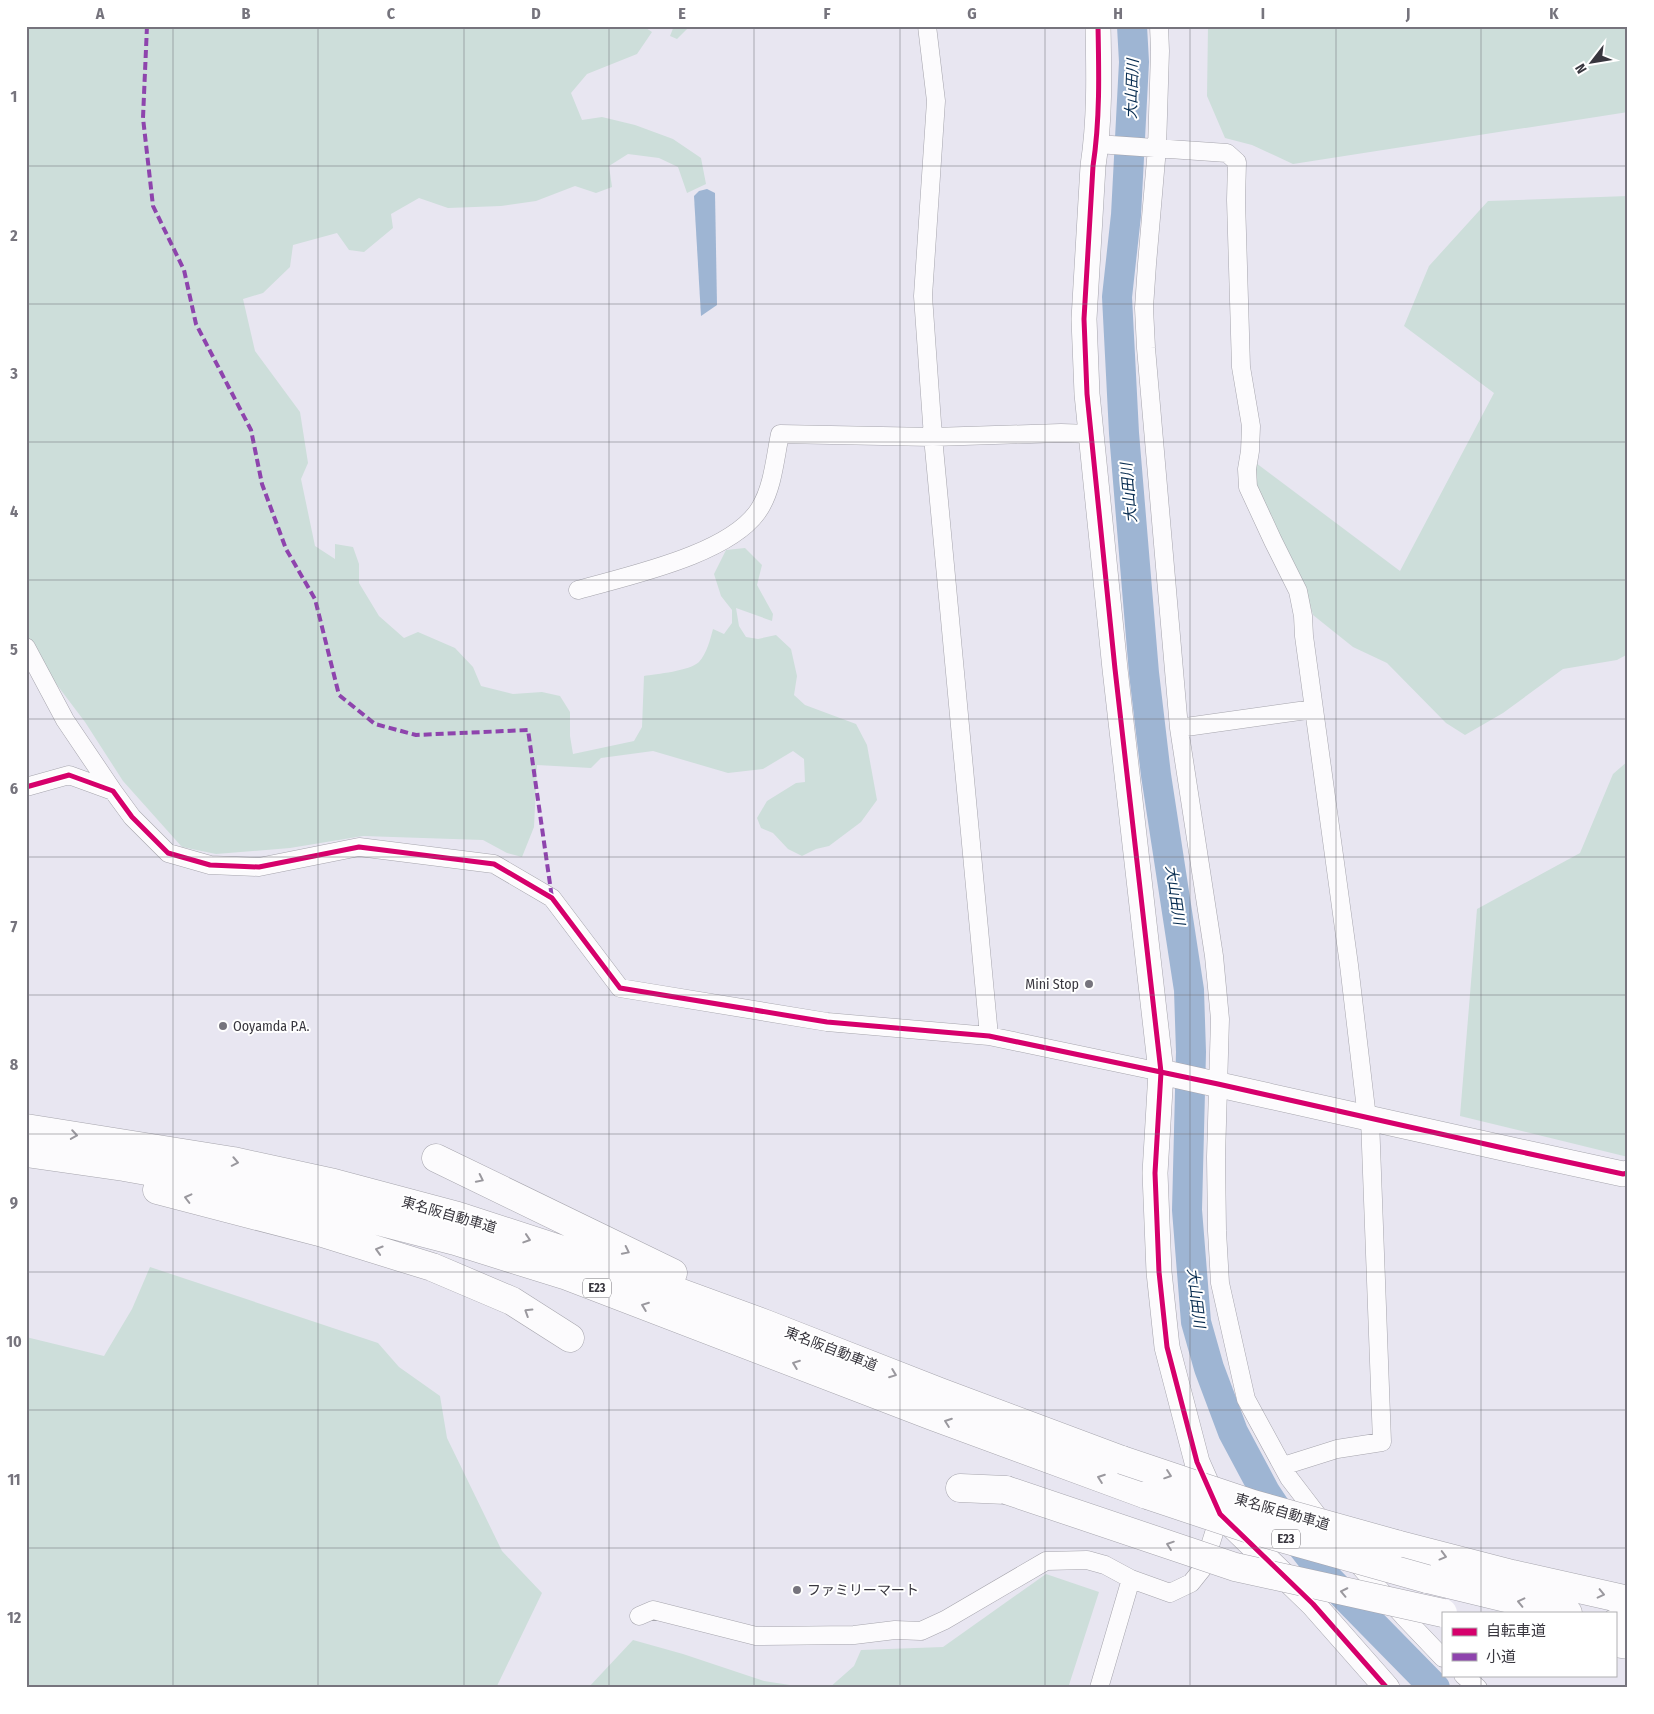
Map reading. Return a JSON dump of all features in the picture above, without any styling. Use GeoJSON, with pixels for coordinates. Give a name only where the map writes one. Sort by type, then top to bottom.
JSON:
{"type":"FeatureCollection","features":[{"type":"Feature","properties":{"kind":"highway","name":"東名阪自動車道"},"geometry":{"type":"LineString","coordinates":[[26,1128],[233,1161],[334,1184],[458,1216],[575,1254],[766,1324],[1122,1460],[1254,1504],[1512,1574],[1628,1600]]}},
{"type":"Feature","properties":{"kind":"highway","name":"東名阪自動車道"},"geometry":{"type":"LineString","coordinates":[[26,1154],[124,1167],[231,1186],[327,1208],[455,1241],[567,1276],[932,1416],[1249,1529],[1427,1579],[1564,1612]]}},
{"type":"Feature","properties":{"kind":"highway"},"geometry":{"type":"LineString","coordinates":[[26,1154],[319,1232],[432,1266],[512,1302],[570,1338]]}},
{"type":"Feature","properties":{"kind":"highway"},"geometry":{"type":"LineString","coordinates":[[436,1158],[663,1269],[732,1298],[766,1324]]}},
{"type":"Feature","properties":{"kind":"highway"},"geometry":{"type":"LineString","coordinates":[[960,1488],[1006,1490],[1235,1567],[1442,1613]]}},
{"type":"Feature","properties":{"kind":"street"},"geometry":{"type":"LineString","coordinates":[[927,26],[936,101],[923,296],[933,437],[989,1036]]}},
{"type":"Feature","properties":{"kind":"street"},"geometry":{"type":"LineString","coordinates":[[1098,26],[1099,76],[1096,144],[1084,319],[1087,394],[1115,669],[1164,1073],[1155,1173],[1159,1272],[1167,1347],[1197,1462],[1220,1514],[1313,1604],[1387,1688]]}},
{"type":"Feature","properties":{"kind":"street"},"geometry":{"type":"LineString","coordinates":[[1159,26],[1157,148],[1144,308],[1156,474],[1179,728],[1214,956],[1220,1019],[1220,1042],[1215,1084],[1217,1231],[1220,1283],[1246,1398],[1289,1478],[1338,1542],[1442,1657]]}},
{"type":"Feature","properties":{"kind":"street"},"geometry":{"type":"LineString","coordinates":[[1096,144],[1227,153],[1237,162],[1236,200],[1241,367],[1251,426],[1247,469],[1248,487],[1298,591],[1303,616],[1304,636],[1368,1118],[1382,1442],[1337,1449],[1283,1466]]}},
{"type":"Feature","properties":{"kind":"street"},"geometry":{"type":"LineString","coordinates":[[578,590],[694,555],[721,542],[744,525],[760,509],[769,487],[780,434],[933,437],[1062,433],[1091,434]]}},
{"type":"Feature","properties":{"kind":"street"},"geometry":{"type":"LineString","coordinates":[[26,647],[65,720],[113,791],[132,817],[168,853],[210,865],[259,867],[359,848],[494,864],[552,898],[620,988],[827,1022],[989,1036],[1623,1174],[1628,1173]]}},
{"type":"Feature","properties":{"kind":"street"},"geometry":{"type":"LineString","coordinates":[[1179,728],[1314,710]]}},
{"type":"Feature","properties":{"kind":"street"},"geometry":{"type":"LineString","coordinates":[[26,787],[69,775],[113,791]]}},
{"type":"Feature","properties":{"kind":"street"},"geometry":{"type":"LineString","coordinates":[[639,1616],[653,1610],[756,1636],[854,1635],[895,1630],[921,1631],[945,1620],[1046,1561],[1087,1560],[1105,1564],[1131,1579],[1170,1592],[1191,1583],[1203,1568],[1220,1514]]}},
{"type":"Feature","properties":{"kind":"street"},"geometry":{"type":"LineString","coordinates":[[1099,1688],[1131,1579]]}},
{"type":"Feature","properties":{"kind":"street"},"geometry":{"type":"LineString","coordinates":[[1464,1676],[1478,1688]]}},
{"type":"Feature","properties":{"kind":"shaded area"},"geometry":{"type":"Polygon","coordinates":[[[26,26],[643,26],[652,32],[637,54],[587,74],[571,93],[582,120],[602,117],[635,125],[673,139],[701,158],[706,184],[687,193],[678,167],[659,158],[628,154],[609,166],[612,187],[596,193],[575,186],[536,201],[501,206],[448,208],[419,198],[391,214],[393,228],[364,252],[349,250],[337,233],[293,245],[290,267],[263,293],[243,299],[255,351],[300,412],[308,463],[301,479],[315,546],[335,559],[335,544],[353,547],[359,564],[359,583],[379,616],[404,638],[418,632],[455,648],[473,667],[481,686],[513,694],[542,692],[560,696],[570,712],[570,736],[573,754],[634,741],[642,727],[644,676],[673,672],[695,665],[704,655],[713,629],[724,634],[732,623],[732,610],[721,596],[714,574],[726,550],[745,548],[762,565],[757,585],[773,614],[772,621],[736,608],[739,626],[746,637],[758,639],[776,635],[791,649],[797,676],[794,695],[805,705],[856,724],[867,745],[877,800],[861,822],[829,846],[816,849],[802,856],[788,849],[773,833],[761,828],[757,818],[767,801],[796,783],[805,782],[804,759],[793,751],[763,769],[728,773],[653,751],[601,758],[591,768],[537,765],[534,827],[522,857],[507,853],[483,840],[363,836],[290,848],[216,854],[182,847],[123,781],[85,722],[26,644],[26,26]]]}},
{"type":"Feature","properties":{"kind":"shaded area"},"geometry":{"type":"Polygon","coordinates":[[[674,26],[690,26],[677,39],[670,36],[674,26]]]}},
{"type":"Feature","properties":{"kind":"shaded area"},"geometry":{"type":"Polygon","coordinates":[[[1208,26],[1628,26],[1628,112],[1293,164],[1252,145],[1225,138],[1207,96],[1208,26]]]}},
{"type":"Feature","properties":{"kind":"shaded area"},"geometry":{"type":"Polygon","coordinates":[[[1628,196],[1628,654],[1617,660],[1563,669],[1503,713],[1465,735],[1446,723],[1387,663],[1353,647],[1313,615],[1306,591],[1254,485],[1256,463],[1400,571],[1494,393],[1404,326],[1429,266],[1488,201],[1628,196]]]}},
{"type":"Feature","properties":{"kind":"shaded area"},"geometry":{"type":"Polygon","coordinates":[[[1628,761],[1628,1157],[1460,1116],[1477,909],[1580,853],[1613,774],[1628,761]]]}},
{"type":"Feature","properties":{"kind":"shaded area"},"geometry":{"type":"Polygon","coordinates":[[[150,1267],[378,1343],[399,1367],[440,1396],[447,1438],[502,1551],[542,1593],[496,1688],[26,1688],[26,1337],[104,1356],[132,1309],[150,1267]]]}},
{"type":"Feature","properties":{"kind":"shaded area"},"geometry":{"type":"Polygon","coordinates":[[[1046,1574],[1099,1592],[1068,1688],[829,1688],[854,1666],[861,1650],[943,1647],[1046,1574]]]}},
{"type":"Feature","properties":{"kind":"shaded area"},"geometry":{"type":"Polygon","coordinates":[[[633,1640],[683,1654],[764,1681],[809,1688],[588,1688],[633,1640]]]}},
{"type":"Feature","properties":{"kind":"water"},"geometry":{"type":"Polygon","coordinates":[[[707,189],[715,193],[717,305],[701,316],[694,196],[699,191],[707,189]]]}},
{"type":"Feature","properties":{"kind":"waterway","name":"大山田川"},"geometry":{"type":"LineString","coordinates":[[1132,26],[1134,62],[1126,215],[1117,297],[1124,433],[1144,673],[1156,775],[1189,990],[1191,1052],[1187,1210],[1196,1322],[1209,1368],[1233,1432],[1265,1492],[1295,1537],[1328,1579],[1435,1688]]}},
{"type":"Feature","properties":{"kind":"marked path"},"geometry":{"type":"LineString","coordinates":[[147,26],[143,118],[153,206],[184,270],[196,324],[251,430],[262,484],[286,549],[315,599],[339,695],[375,724],[416,735],[528,730],[552,898]]}},
{"type":"Feature","properties":{"kind":"marked path"},"geometry":{"type":"LineString","coordinates":[[26,666],[26,683]]}},
{"type":"Feature","properties":{"kind":"cycle path"},"geometry":{"type":"LineString","coordinates":[[1098,26],[1098,114],[1084,319],[1087,394],[1115,669],[1161,1072],[1155,1173],[1159,1272],[1167,1347],[1197,1462],[1220,1514],[1313,1604],[1387,1688]]}},
{"type":"Feature","properties":{"kind":"cycle path"},"geometry":{"type":"LineString","coordinates":[[26,787],[69,775],[113,791],[132,817],[168,853],[210,865],[259,867],[359,847],[494,864],[552,898],[620,988],[827,1022],[989,1036],[1218,1084],[1623,1174],[1628,1173]]}},
{"type":"Feature","properties":{"kind":"place","name":"Mini Stop"},"geometry":{"type":"Point","coordinates":[1089,984]}},
{"type":"Feature","properties":{"kind":"place","name":"Ooyamda P.A."},"geometry":{"type":"Point","coordinates":[223,1026]}},
{"type":"Feature","properties":{"kind":"place","name":"ファミリーマート"},"geometry":{"type":"Point","coordinates":[797,1590]}}]}
